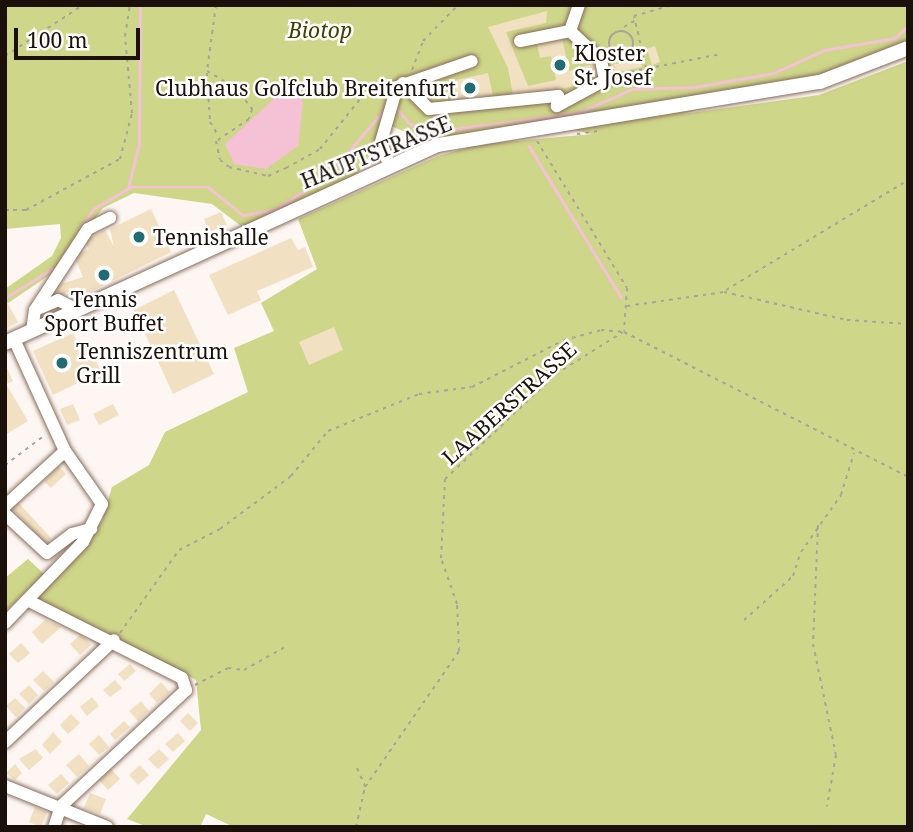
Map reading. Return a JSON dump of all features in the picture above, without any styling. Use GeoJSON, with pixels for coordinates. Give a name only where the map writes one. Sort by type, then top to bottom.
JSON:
{"type":"FeatureCollection","features":[{"type":"Feature","properties":{"kind":"main road","name":"HAUPTSTRASSE"},"geometry":{"type":"LineString","coordinates":[[9,341],[389,165],[456,139],[536,134],[613,114],[820,82],[908,48]]}},
{"type":"Feature","properties":{"kind":"street"},"geometry":{"type":"LineString","coordinates":[[570,32],[579,5]]}},
{"type":"Feature","properties":{"kind":"street"},"geometry":{"type":"LineString","coordinates":[[401,85],[429,109],[449,110],[558,96],[557,106],[606,83],[597,55],[570,32]]}},
{"type":"Feature","properties":{"kind":"street"},"geometry":{"type":"LineString","coordinates":[[520,41],[570,32]]}},
{"type":"Feature","properties":{"kind":"street"},"geometry":{"type":"LineString","coordinates":[[389,165],[381,142],[387,115],[401,85],[472,61]]}},
{"type":"Feature","properties":{"kind":"street"},"geometry":{"type":"LineString","coordinates":[[32,331],[35,310],[88,229],[110,218]]}},
{"type":"Feature","properties":{"kind":"street"},"geometry":{"type":"LineString","coordinates":[[35,310],[58,300],[78,310]]}},
{"type":"Feature","properties":{"kind":"street"},"geometry":{"type":"LineString","coordinates":[[5,623],[29,601],[91,529],[102,504],[65,451],[9,341]]}},
{"type":"Feature","properties":{"kind":"street"},"geometry":{"type":"LineString","coordinates":[[5,506],[65,451]]}},
{"type":"Feature","properties":{"kind":"street"},"geometry":{"type":"LineString","coordinates":[[5,514],[47,553],[72,534],[91,529]]}},
{"type":"Feature","properties":{"kind":"street"},"geometry":{"type":"LineString","coordinates":[[29,601],[114,640],[182,678],[186,690],[61,806],[54,827]]}},
{"type":"Feature","properties":{"kind":"street"},"geometry":{"type":"LineString","coordinates":[[5,742],[114,640]]}},
{"type":"Feature","properties":{"kind":"street"},"geometry":{"type":"LineString","coordinates":[[5,786],[61,806],[107,827]]}},
{"type":"Feature","properties":{"kind":"path"},"geometry":{"type":"LineString","coordinates":[[5,56],[83,5]]}},
{"type":"Feature","properties":{"kind":"path"},"geometry":{"type":"LineString","coordinates":[[5,210],[26,210],[120,159],[132,113],[125,36],[130,5]]}},
{"type":"Feature","properties":{"kind":"path"},"geometry":{"type":"LineString","coordinates":[[216,5],[207,71],[210,122],[220,137]]}},
{"type":"Feature","properties":{"kind":"path"},"geometry":{"type":"LineString","coordinates":[[207,71],[235,87],[252,109],[249,119],[220,137],[215,150],[229,167],[268,176],[320,149],[369,88],[401,85],[423,41],[458,5]]}},
{"type":"Feature","properties":{"kind":"path"},"geometry":{"type":"LineString","coordinates":[[622,28],[632,49],[624,57],[615,50],[610,32],[672,5]]}},
{"type":"Feature","properties":{"kind":"path"},"geometry":{"type":"LineString","coordinates":[[635,20],[646,69]]}},
{"type":"Feature","properties":{"kind":"path"},"geometry":{"type":"LineString","coordinates":[[606,83],[646,69],[721,54]]}},
{"type":"Feature","properties":{"kind":"path"},"geometry":{"type":"LineString","coordinates":[[536,134],[626,288],[624,332]]}},
{"type":"Feature","properties":{"kind":"path"},"geometry":{"type":"LineString","coordinates":[[724,292],[908,180]]}},
{"type":"Feature","properties":{"kind":"path"},"geometry":{"type":"LineString","coordinates":[[627,306],[724,292],[847,320],[908,324]]}},
{"type":"Feature","properties":{"kind":"path"},"geometry":{"type":"LineString","coordinates":[[114,640],[179,550],[220,529],[291,476],[328,432],[419,394],[472,387],[564,340],[624,332],[854,453],[908,477]]}},
{"type":"Feature","properties":{"kind":"path","name":"LAABERSTRASSE"},"geometry":{"type":"LineString","coordinates":[[356,827],[365,787],[459,651],[457,604],[441,558],[445,479],[556,374],[624,332]]}},
{"type":"Feature","properties":{"kind":"path"},"geometry":{"type":"LineString","coordinates":[[5,465],[54,428]]}},
{"type":"Feature","properties":{"kind":"path"},"geometry":{"type":"LineString","coordinates":[[744,620],[793,576],[818,525],[841,495],[854,453]]}},
{"type":"Feature","properties":{"kind":"path"},"geometry":{"type":"LineString","coordinates":[[818,525],[813,644],[836,755],[827,806]]}},
{"type":"Feature","properties":{"kind":"path"},"geometry":{"type":"LineString","coordinates":[[186,690],[228,668],[244,670],[285,647]]}},
{"type":"Feature","properties":{"kind":"path"},"geometry":{"type":"LineString","coordinates":[[357,768],[365,787]]}},
{"type":"Feature","properties":{"kind":"green space","name":"Biotop"},"geometry":{"type":"Polygon","coordinates":[[[5,5],[908,5],[908,46],[805,82],[682,114],[819,95],[908,61],[908,827],[234,827],[206,814],[200,827],[148,827],[127,819],[201,730],[196,680],[37,599],[102,521],[112,487],[149,465],[165,432],[248,392],[234,348],[274,331],[261,303],[317,269],[298,219],[438,156],[482,144],[592,134],[551,125],[433,144],[391,126],[354,178],[253,235],[212,204],[134,193],[103,208],[57,270],[5,305],[5,289],[52,256],[61,238],[60,224],[5,229],[5,5]]]}},
{"type":"Feature","properties":{"kind":"green space"},"geometry":{"type":"Polygon","coordinates":[[[28,559],[44,574],[5,612],[5,578],[28,559]]]}},
{"type":"Feature","properties":{"kind":"shaded area"},"geometry":{"type":"Polygon","coordinates":[[[281,92],[298,93],[303,102],[298,146],[266,169],[234,164],[225,144],[281,92]]]}},
{"type":"Feature","properties":{"kind":"building"},"geometry":{"type":"Polygon","coordinates":[[[547,11],[546,23],[506,32],[528,86],[556,80],[551,56],[540,58],[537,44],[562,38],[569,71],[596,63],[600,80],[514,100],[508,68],[488,27],[547,11]]]}},
{"type":"Feature","properties":{"kind":"building"},"geometry":{"type":"Polygon","coordinates":[[[655,46],[660,62],[652,65],[647,49],[655,46]]]}},
{"type":"Feature","properties":{"kind":"building"},"geometry":{"type":"Polygon","coordinates":[[[640,59],[642,67],[612,73],[610,65],[640,59]]]}},
{"type":"Feature","properties":{"kind":"building","name":"Clubhaus Golfclub Breitenfurt"},"geometry":{"type":"Polygon","coordinates":[[[488,73],[493,95],[452,104],[447,82],[488,73]]]}},
{"type":"Feature","properties":{"kind":"building"},"geometry":{"type":"Polygon","coordinates":[[[151,209],[171,252],[82,296],[78,287],[60,296],[55,286],[83,277],[74,256],[89,249],[85,240],[105,230],[114,247],[110,229],[151,209]]]}},
{"type":"Feature","properties":{"kind":"building"},"geometry":{"type":"Polygon","coordinates":[[[221,212],[227,225],[209,232],[204,219],[221,212]]]}},
{"type":"Feature","properties":{"kind":"building"},"geometry":{"type":"Polygon","coordinates":[[[291,238],[298,250],[305,247],[313,267],[257,291],[261,300],[228,315],[209,275],[291,238]]]}},
{"type":"Feature","properties":{"kind":"building"},"geometry":{"type":"Polygon","coordinates":[[[174,290],[214,374],[173,394],[134,310],[174,290]]]}},
{"type":"Feature","properties":{"kind":"building"},"geometry":{"type":"Polygon","coordinates":[[[8,304],[18,322],[5,329],[5,305],[8,304]]]}},
{"type":"Feature","properties":{"kind":"building"},"geometry":{"type":"Polygon","coordinates":[[[334,327],[343,350],[309,365],[299,342],[334,327]]]}},
{"type":"Feature","properties":{"kind":"building","name":"Tenniszentrum Grill"},"geometry":{"type":"Polygon","coordinates":[[[73,333],[80,350],[89,346],[105,381],[96,385],[94,375],[53,395],[33,351],[73,333]]]}},
{"type":"Feature","properties":{"kind":"building"},"geometry":{"type":"Polygon","coordinates":[[[5,364],[13,381],[6,384],[28,421],[5,435],[5,364]]]}},
{"type":"Feature","properties":{"kind":"building"},"geometry":{"type":"Polygon","coordinates":[[[73,404],[80,420],[67,425],[60,409],[73,404]]]}},
{"type":"Feature","properties":{"kind":"building"},"geometry":{"type":"Polygon","coordinates":[[[113,404],[119,415],[99,425],[93,414],[113,404]]]}},
{"type":"Feature","properties":{"kind":"building"},"geometry":{"type":"Polygon","coordinates":[[[59,466],[66,474],[51,488],[44,481],[59,466]]]}},
{"type":"Feature","properties":{"kind":"building"},"geometry":{"type":"Polygon","coordinates":[[[17,501],[51,538],[41,547],[42,540],[11,507],[17,501]]]}},
{"type":"Feature","properties":{"kind":"building"},"geometry":{"type":"Polygon","coordinates":[[[45,620],[61,627],[42,644],[32,632],[45,620]]]}},
{"type":"Feature","properties":{"kind":"building"},"geometry":{"type":"Polygon","coordinates":[[[81,634],[91,645],[80,655],[70,644],[81,634]]]}},
{"type":"Feature","properties":{"kind":"building"},"geometry":{"type":"Polygon","coordinates":[[[21,643],[30,653],[18,663],[9,654],[21,643]]]}},
{"type":"Feature","properties":{"kind":"building"},"geometry":{"type":"Polygon","coordinates":[[[130,664],[136,671],[124,681],[118,674],[130,664]]]}},
{"type":"Feature","properties":{"kind":"building"},"geometry":{"type":"Polygon","coordinates":[[[43,671],[54,682],[44,691],[33,680],[43,671]]]}},
{"type":"Feature","properties":{"kind":"building"},"geometry":{"type":"Polygon","coordinates":[[[115,680],[122,688],[110,697],[103,690],[115,680]]]}},
{"type":"Feature","properties":{"kind":"building"},"geometry":{"type":"Polygon","coordinates":[[[161,682],[170,692],[157,703],[149,694],[161,682]]]}},
{"type":"Feature","properties":{"kind":"building"},"geometry":{"type":"Polygon","coordinates":[[[29,685],[38,695],[29,704],[19,694],[29,685]]]}},
{"type":"Feature","properties":{"kind":"building"},"geometry":{"type":"Polygon","coordinates":[[[92,697],[99,706],[87,716],[80,707],[92,697]]]}},
{"type":"Feature","properties":{"kind":"building"},"geometry":{"type":"Polygon","coordinates":[[[15,698],[25,708],[16,717],[6,706],[15,698]]]}},
{"type":"Feature","properties":{"kind":"building"},"geometry":{"type":"Polygon","coordinates":[[[141,701],[149,711],[138,721],[129,711],[141,701]]]}},
{"type":"Feature","properties":{"kind":"building"},"geometry":{"type":"Polygon","coordinates":[[[188,713],[198,723],[190,731],[180,721],[188,713]]]}},
{"type":"Feature","properties":{"kind":"building"},"geometry":{"type":"Polygon","coordinates":[[[71,714],[80,723],[68,734],[60,725],[71,714]]]}},
{"type":"Feature","properties":{"kind":"building"},"geometry":{"type":"Polygon","coordinates":[[[124,721],[130,727],[115,740],[110,734],[124,721]]]}},
{"type":"Feature","properties":{"kind":"building"},"geometry":{"type":"Polygon","coordinates":[[[53,732],[62,742],[50,754],[42,745],[53,732]]]}},
{"type":"Feature","properties":{"kind":"building"},"geometry":{"type":"Polygon","coordinates":[[[178,733],[185,741],[173,752],[165,744],[178,733]]]}},
{"type":"Feature","properties":{"kind":"building"},"geometry":{"type":"Polygon","coordinates":[[[99,735],[109,747],[99,755],[89,744],[99,735]]]}},
{"type":"Feature","properties":{"kind":"building"},"geometry":{"type":"Polygon","coordinates":[[[36,749],[43,758],[29,770],[19,759],[36,749]]]}},
{"type":"Feature","properties":{"kind":"building"},"geometry":{"type":"Polygon","coordinates":[[[159,749],[169,759],[158,769],[148,759],[159,749]]]}},
{"type":"Feature","properties":{"kind":"building"},"geometry":{"type":"Polygon","coordinates":[[[79,754],[89,766],[77,777],[66,765],[79,754]]]}},
{"type":"Feature","properties":{"kind":"building"},"geometry":{"type":"Polygon","coordinates":[[[15,764],[22,773],[15,780],[6,773],[15,764]]]}},
{"type":"Feature","properties":{"kind":"building"},"geometry":{"type":"Polygon","coordinates":[[[140,765],[149,775],[138,785],[129,775],[140,765]]]}},
{"type":"Feature","properties":{"kind":"building"},"geometry":{"type":"Polygon","coordinates":[[[111,769],[120,779],[108,790],[99,780],[111,769]]]}},
{"type":"Feature","properties":{"kind":"building"},"geometry":{"type":"Polygon","coordinates":[[[61,774],[69,783],[57,794],[48,785],[61,774]]]}},
{"type":"Feature","properties":{"kind":"building"},"geometry":{"type":"Polygon","coordinates":[[[90,793],[106,799],[100,814],[84,808],[90,793]]]}},
{"type":"Feature","properties":{"kind":"building"},"geometry":{"type":"Polygon","coordinates":[[[35,807],[47,812],[41,827],[29,822],[35,807]]]}},
{"type":"Feature","properties":{"kind":"waterway"},"geometry":{"type":"LineString","coordinates":[[128,188],[139,144],[140,5]]}},
{"type":"Feature","properties":{"kind":"waterway"},"geometry":{"type":"LineString","coordinates":[[397,108],[410,124],[445,130],[578,113],[632,89],[695,87],[774,73],[824,50],[895,38],[908,26]]}},
{"type":"Feature","properties":{"kind":"waterway"},"geometry":{"type":"LineString","coordinates":[[72,243],[93,209],[131,187],[208,187],[243,215],[275,210],[329,175],[388,105]]}},
{"type":"Feature","properties":{"kind":"waterway"},"geometry":{"type":"LineString","coordinates":[[529,146],[621,297]]}},
{"type":"Feature","properties":{"kind":"waterway"},"geometry":{"type":"LineString","coordinates":[[5,298],[57,266]]}},
{"type":"Feature","properties":{"kind":"place","name":"Kloster St. Josef"},"geometry":{"type":"Point","coordinates":[560,65]}},
{"type":"Feature","properties":{"kind":"place","name":"Clubhaus Golfclub Breitenfurt"},"geometry":{"type":"Point","coordinates":[470,88]}},
{"type":"Feature","properties":{"kind":"place","name":"Tennishalle"},"geometry":{"type":"Point","coordinates":[139,237]}},
{"type":"Feature","properties":{"kind":"place","name":"Tennis Sport Buffet"},"geometry":{"type":"Point","coordinates":[104,275]}},
{"type":"Feature","properties":{"kind":"place","name":"Tenniszentrum Grill"},"geometry":{"type":"Point","coordinates":[62,363]}}]}
